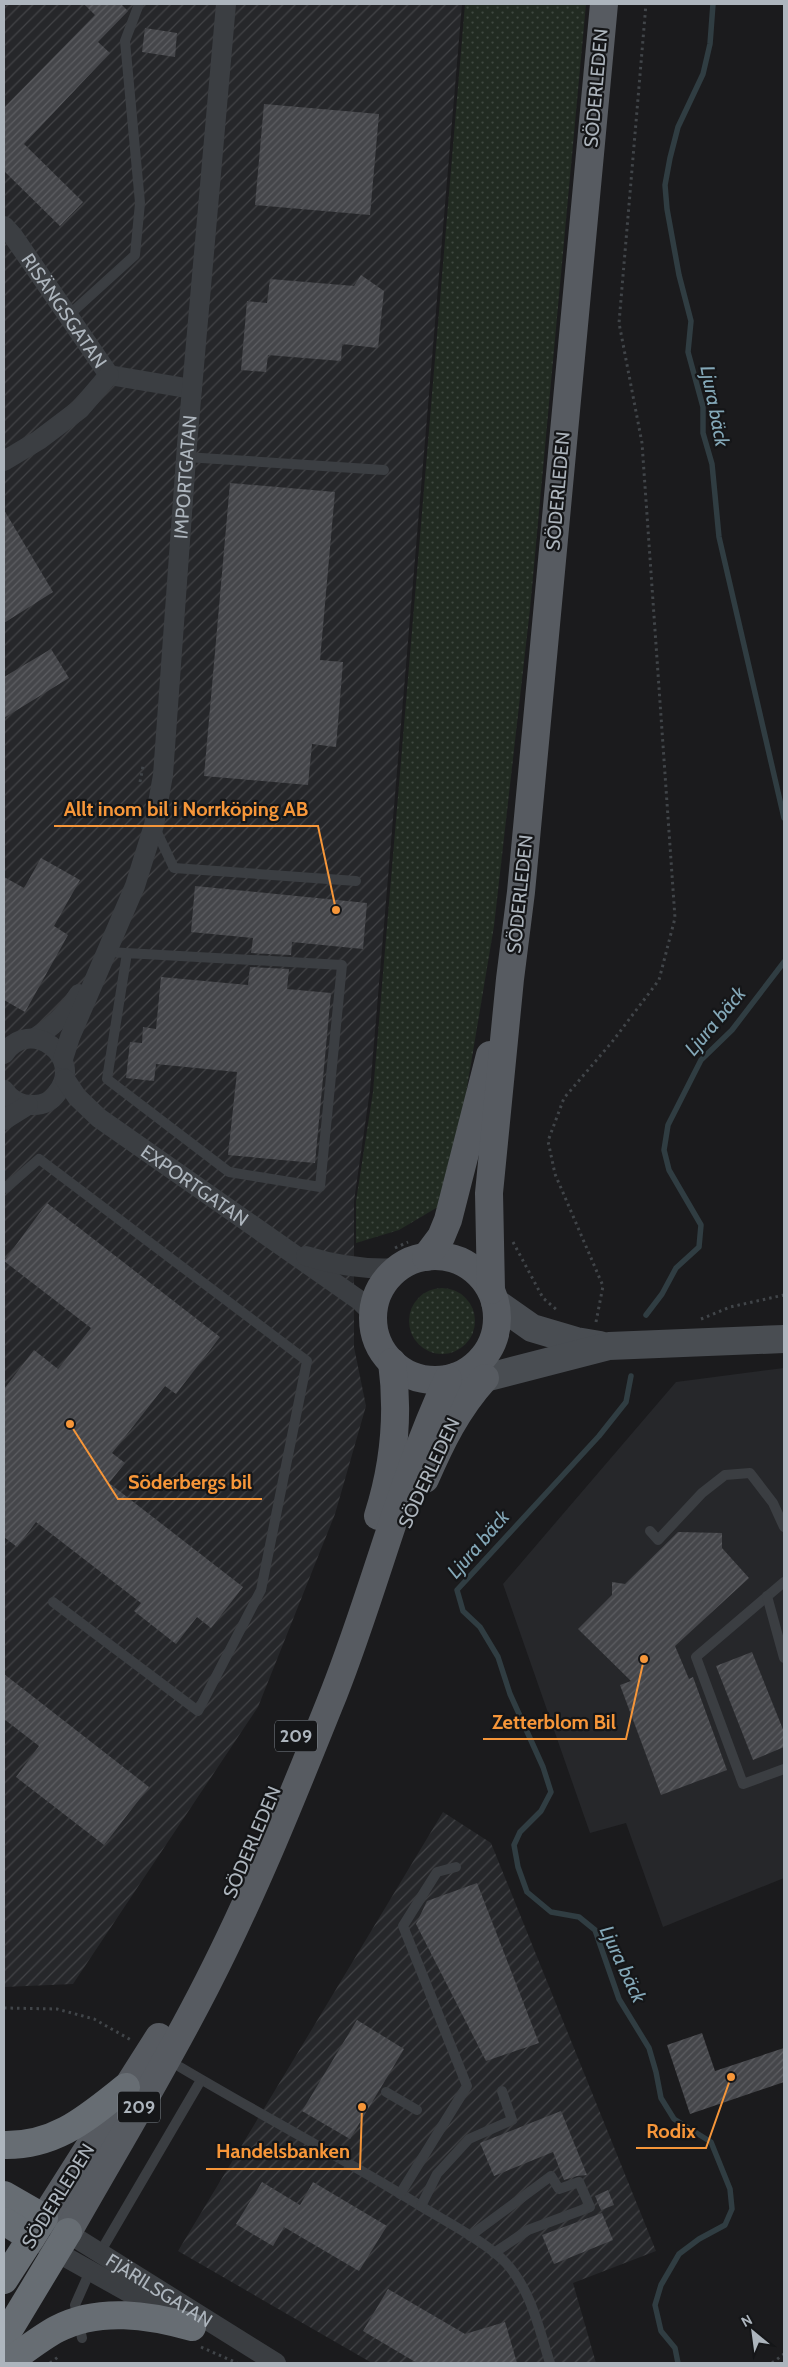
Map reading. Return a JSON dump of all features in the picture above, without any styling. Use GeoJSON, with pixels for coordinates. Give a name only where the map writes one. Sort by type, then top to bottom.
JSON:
{"type":"FeatureCollection","features":[{"type":"Feature","properties":{"kind":"highway"},"geometry":{"type":"LineString","coordinates":[[4,2145],[25,2145],[60,2134],[87,2118],[126,2087]]}},
{"type":"Feature","properties":{"kind":"highway"},"geometry":{"type":"LineString","coordinates":[[4,2195],[37,2228]]}},
{"type":"Feature","properties":{"kind":"highway"},"geometry":{"type":"LineString","coordinates":[[4,2222],[37,2228]]}},
{"type":"Feature","properties":{"kind":"highway","name":"SÖDERLEDEN"},"geometry":{"type":"LineString","coordinates":[[4,2280],[37,2228]]}},
{"type":"Feature","properties":{"kind":"highway","name":"SÖDERLEDEN"},"geometry":{"type":"LineString","coordinates":[[4,2338],[62,2242]]}},
{"type":"Feature","properties":{"kind":"highway"},"geometry":{"type":"LineString","coordinates":[[7,2363],[57,2329],[79,2329],[103,2315],[166,2320],[192,2327]]}},
{"type":"Feature","properties":{"kind":"main road","name":"SÖDERLEDEN"},"geometry":{"type":"LineString","coordinates":[[62,2242],[190,2017],[238,1922],[334,1691],[368,1600],[416,1453],[452,1378],[473,1368],[487,1353],[497,1329],[488,1224],[489,1193],[510,979],[521,892],[604,4]]}},
{"type":"Feature","properties":{"kind":"main road","name":"SÖDERLEDEN"},"geometry":{"type":"LineString","coordinates":[[429,1252],[460,1240],[472,1197],[492,1045],[510,979]]}},
{"type":"Feature","properties":{"kind":"main road"},"geometry":{"type":"LineString","coordinates":[[606,1335],[484,1378],[436,1380],[418,1378],[401,1370],[392,1362],[378,1340],[374,1315],[376,1301],[392,1259],[429,1252],[466,1264],[480,1276],[493,1296],[532,1328],[576,1341],[606,1335],[722,1341],[784,1339]]}},
{"type":"Feature","properties":{"kind":"main road"},"geometry":{"type":"LineString","coordinates":[[722,1341],[784,1327]]}},
{"type":"Feature","properties":{"kind":"main road","name":"SÖDERLEDEN"},"geometry":{"type":"LineString","coordinates":[[37,2228],[126,2087],[151,2051],[173,2010],[237,1879],[286,1763],[350,1599],[382,1504],[389,1471],[396,1406],[392,1362]]}},
{"type":"Feature","properties":{"kind":"main road","name":"SÖDERLEDEN"},"geometry":{"type":"LineString","coordinates":[[368,1600],[444,1436],[463,1403],[484,1378]]}},
{"type":"Feature","properties":{"kind":"street","name":"IMPORTGATAN"},"geometry":{"type":"LineString","coordinates":[[63,1059],[70,1038],[116,949],[154,825],[163,775],[186,457],[226,4]]}},
{"type":"Feature","properties":{"kind":"street","name":"RISÄNGSGATAN"},"geometry":{"type":"LineString","coordinates":[[4,226],[13,236],[109,375],[192,390]]}},
{"type":"Feature","properties":{"kind":"street"},"geometry":{"type":"LineString","coordinates":[[4,461],[39,440],[80,409],[109,375]]}},
{"type":"Feature","properties":{"kind":"street","name":"IMPORTGATAN"},"geometry":{"type":"LineString","coordinates":[[35,1038],[50,1029],[68,1012],[116,949]]}},
{"type":"Feature","properties":{"kind":"street"},"geometry":{"type":"LineString","coordinates":[[4,1090],[12,1099],[28,1105],[43,1104],[59,1091],[64,1079],[63,1059],[52,1045],[35,1038],[25,1039],[8,1045]]}},
{"type":"Feature","properties":{"kind":"street","name":"EXPORTGATAN"},"geometry":{"type":"LineString","coordinates":[[64,1079],[77,1097],[99,1118],[367,1306],[374,1315]]}},
{"type":"Feature","properties":{"kind":"street","name":"EXPORTGATAN"},"geometry":{"type":"LineString","coordinates":[[50,1100],[99,1118]]}},
{"type":"Feature","properties":{"kind":"street"},"geometry":{"type":"LineString","coordinates":[[4,1120],[28,1105]]}},
{"type":"Feature","properties":{"kind":"street","name":"EXPORTGATAN"},"geometry":{"type":"LineString","coordinates":[[291,1252],[351,1268],[371,1270],[392,1259]]}},
{"type":"Feature","properties":{"kind":"street","name":"FJÄRILSGATAN"},"geometry":{"type":"LineString","coordinates":[[37,2228],[62,2242],[100,2252],[276,2363]]}},
{"type":"Feature","properties":{"kind":"street","name":"FJÄRILSGATAN"},"geometry":{"type":"LineString","coordinates":[[62,2242],[90,2272],[192,2327],[267,2363]]}},
{"type":"Feature","properties":{"kind":"lane"},"geometry":{"type":"LineString","coordinates":[[68,315],[134,255],[140,203],[125,40],[139,4]]}},
{"type":"Feature","properties":{"kind":"lane"},"geometry":{"type":"LineString","coordinates":[[186,457],[384,470]]}},
{"type":"Feature","properties":{"kind":"lane"},"geometry":{"type":"LineString","coordinates":[[154,825],[174,868],[356,881]]}},
{"type":"Feature","properties":{"kind":"lane"},"geometry":{"type":"LineString","coordinates":[[116,949],[342,965],[320,1187],[229,1172],[107,1079],[116,949]]}},
{"type":"Feature","properties":{"kind":"lane"},"geometry":{"type":"LineString","coordinates":[[4,1188],[39,1159],[307,1361],[261,1590],[198,1711],[53,1602]]}},
{"type":"Feature","properties":{"kind":"lane"},"geometry":{"type":"LineString","coordinates":[[650,1531],[658,1540],[702,1493],[725,1475],[750,1474],[773,1503],[784,1527]]}},
{"type":"Feature","properties":{"kind":"lane"},"geometry":{"type":"LineString","coordinates":[[784,1582],[696,1657],[743,1784],[784,1769]]}},
{"type":"Feature","properties":{"kind":"lane"},"geometry":{"type":"LineString","coordinates":[[767,1596],[784,1658]]}},
{"type":"Feature","properties":{"kind":"lane"},"geometry":{"type":"LineString","coordinates":[[400,2194],[467,2086],[403,1926],[437,1872],[456,1867]]}},
{"type":"Feature","properties":{"kind":"lane"},"geometry":{"type":"LineString","coordinates":[[180,2067],[380,2181],[470,2236],[505,2261],[518,2278],[530,2303],[550,2363]]}},
{"type":"Feature","properties":{"kind":"lane"},"geometry":{"type":"LineString","coordinates":[[79,2329],[75,2305],[90,2272],[201,2080]]}},
{"type":"Feature","properties":{"kind":"lane"},"geometry":{"type":"LineString","coordinates":[[421,2206],[437,2174],[470,2138],[512,2120],[502,2091]]}},
{"type":"Feature","properties":{"kind":"lane"},"geometry":{"type":"LineString","coordinates":[[386,2092],[417,2110]]}},
{"type":"Feature","properties":{"kind":"lane"},"geometry":{"type":"LineString","coordinates":[[470,2236],[552,2176],[559,2189],[579,2182],[590,2207],[528,2230],[494,2253]]}},
{"type":"Feature","properties":{"kind":"path"},"geometry":{"type":"LineString","coordinates":[[596,1323],[603,1286],[555,1174],[548,1140],[564,1098],[612,1042],[659,980],[675,918],[642,443],[620,323],[646,4]]}},
{"type":"Feature","properties":{"kind":"path"},"geometry":{"type":"LineString","coordinates":[[488,1224],[500,1225],[505,1230],[543,1298],[561,1312]]}},
{"type":"Feature","properties":{"kind":"path"},"geometry":{"type":"LineString","coordinates":[[392,1259],[429,1252]]}},
{"type":"Feature","properties":{"kind":"path"},"geometry":{"type":"LineString","coordinates":[[692,1322],[730,1307],[784,1295]]}},
{"type":"Feature","properties":{"kind":"path"},"geometry":{"type":"LineString","coordinates":[[586,1322],[596,1323],[606,1335]]}},
{"type":"Feature","properties":{"kind":"path"},"geometry":{"type":"LineString","coordinates":[[4,2008],[58,2010],[94,2019],[136,2043]]}},
{"type":"Feature","properties":{"kind":"path"},"geometry":{"type":"LineString","coordinates":[[772,2363],[784,2354]]}},
{"type":"Feature","properties":{"kind":"shaded area"},"geometry":{"type":"Polygon","coordinates":[[[4,4],[462,4],[370,1090],[354,1201],[354,1347],[366,1406],[335,1514],[258,1707],[73,1984],[4,1987],[4,4]]]}},
{"type":"Feature","properties":{"kind":"shaded area"},"geometry":{"type":"Polygon","coordinates":[[[465,4],[586,4],[530,609],[494,926],[448,1201],[399,1230],[356,1243],[356,1201],[373,1092],[465,4]]]}},
{"type":"Feature","properties":{"kind":"shaded area"},"geometry":{"type":"Polygon","coordinates":[[[436,1288],[448,1288],[466,1297],[473,1308],[475,1321],[473,1334],[466,1345],[455,1352],[436,1354],[423,1349],[414,1340],[409,1327],[409,1315],[414,1302],[423,1293],[436,1288]]]}},
{"type":"Feature","properties":{"kind":"shaded area"},"geometry":{"type":"Polygon","coordinates":[[[784,1368],[784,1878],[663,1927],[626,1823],[590,1833],[503,1584],[676,1382],[784,1368]]]}},
{"type":"Feature","properties":{"kind":"shaded area"},"geometry":{"type":"Polygon","coordinates":[[[443,1812],[491,1843],[656,2251],[573,2283],[596,2363],[372,2363],[178,2251],[443,1812]]]}},
{"type":"Feature","properties":{"kind":"building"},"geometry":{"type":"Polygon","coordinates":[[[84,4],[121,4],[128,11],[98,42],[110,53],[24,144],[83,202],[60,226],[4,171],[4,108],[95,15],[84,4]]]}},
{"type":"Feature","properties":{"kind":"building"},"geometry":{"type":"Polygon","coordinates":[[[145,28],[177,33],[175,57],[142,52],[145,28]]]}},
{"type":"Feature","properties":{"kind":"building"},"geometry":{"type":"Polygon","coordinates":[[[264,104],[379,114],[370,215],[255,205],[264,104]]]}},
{"type":"Feature","properties":{"kind":"building"},"geometry":{"type":"Polygon","coordinates":[[[361,275],[384,291],[378,348],[342,344],[341,361],[268,355],[266,372],[241,370],[247,301],[267,303],[270,279],[354,286],[361,275]]]}},
{"type":"Feature","properties":{"kind":"building"},"geometry":{"type":"Polygon","coordinates":[[[230,483],[335,492],[320,660],[343,662],[336,747],[312,744],[308,785],[204,776],[230,483]]]}},
{"type":"Feature","properties":{"kind":"building"},"geometry":{"type":"Polygon","coordinates":[[[4,510],[53,592],[4,623],[4,510]]]}},
{"type":"Feature","properties":{"kind":"building"},"geometry":{"type":"Polygon","coordinates":[[[51,649],[69,678],[4,718],[4,677],[51,649]]]}},
{"type":"Feature","properties":{"kind":"building"},"geometry":{"type":"Polygon","coordinates":[[[41,858],[80,880],[54,926],[68,935],[25,1012],[4,1000],[4,877],[24,888],[41,858]]]}},
{"type":"Feature","properties":{"kind":"building"},"geometry":{"type":"Polygon","coordinates":[[[195,886],[367,903],[363,949],[292,942],[291,955],[251,953],[253,938],[191,932],[195,886]]]}},
{"type":"Feature","properties":{"kind":"building"},"geometry":{"type":"Polygon","coordinates":[[[250,967],[289,969],[287,989],[331,993],[315,1163],[228,1155],[237,1072],[156,1064],[154,1081],[126,1078],[130,1042],[142,1043],[143,1027],[156,1029],[161,977],[248,985],[250,967]]]}},
{"type":"Feature","properties":{"kind":"building"},"geometry":{"type":"Polygon","coordinates":[[[47,1203],[220,1337],[176,1394],[165,1386],[112,1453],[125,1463],[109,1483],[243,1587],[211,1628],[197,1617],[176,1644],[134,1611],[141,1603],[36,1522],[17,1547],[4,1537],[4,1389],[34,1350],[58,1369],[91,1328],[4,1261],[47,1203]]]}},
{"type":"Feature","properties":{"kind":"building"},"geometry":{"type":"Polygon","coordinates":[[[678,1532],[722,1533],[722,1548],[749,1578],[675,1646],[689,1679],[693,1677],[727,1770],[661,1795],[620,1685],[631,1681],[578,1629],[612,1595],[612,1582],[625,1584],[678,1532]]]}},
{"type":"Feature","properties":{"kind":"building"},"geometry":{"type":"Polygon","coordinates":[[[752,1652],[784,1732],[784,1747],[753,1760],[716,1666],[752,1652]]]}},
{"type":"Feature","properties":{"kind":"building"},"geometry":{"type":"Polygon","coordinates":[[[4,1674],[149,1787],[104,1845],[16,1777],[39,1746],[4,1719],[4,1674]]]}},
{"type":"Feature","properties":{"kind":"building"},"geometry":{"type":"Polygon","coordinates":[[[477,1883],[539,2043],[486,2061],[416,1924],[427,1901],[477,1883]]]}},
{"type":"Feature","properties":{"kind":"building"},"geometry":{"type":"Polygon","coordinates":[[[357,2020],[404,2049],[350,2139],[302,2111],[357,2020]]]}},
{"type":"Feature","properties":{"kind":"building"},"geometry":{"type":"Polygon","coordinates":[[[702,2033],[715,2071],[784,2048],[784,2082],[690,2114],[667,2045],[702,2033]]]}},
{"type":"Feature","properties":{"kind":"building"},"geometry":{"type":"Polygon","coordinates":[[[561,2111],[587,2175],[564,2180],[553,2152],[494,2176],[480,2143],[561,2111]]]}},
{"type":"Feature","properties":{"kind":"building"},"geometry":{"type":"Polygon","coordinates":[[[262,2182],[300,2205],[313,2182],[387,2226],[359,2271],[284,2227],[273,2246],[236,2224],[262,2182]]]}},
{"type":"Feature","properties":{"kind":"building"},"geometry":{"type":"Polygon","coordinates":[[[608,2190],[614,2205],[601,2210],[595,2196],[608,2190]]]}},
{"type":"Feature","properties":{"kind":"building"},"geometry":{"type":"Polygon","coordinates":[[[602,2213],[613,2240],[554,2264],[542,2235],[602,2213]]]}},
{"type":"Feature","properties":{"kind":"building"},"geometry":{"type":"Polygon","coordinates":[[[388,2289],[465,2334],[505,2322],[517,2363],[417,2363],[363,2331],[388,2289]]]}},
{"type":"Feature","properties":{"kind":"waterway","name":"Ljura bäck"},"geometry":{"type":"LineString","coordinates":[[713,4],[710,44],[703,74],[678,127],[670,158],[665,185],[667,209],[679,275],[691,321],[688,352],[703,407],[703,433],[712,464],[719,537],[784,818]]}},
{"type":"Feature","properties":{"kind":"waterway","name":"Ljura bäck"},"geometry":{"type":"LineString","coordinates":[[646,1315],[662,1294],[676,1268],[699,1247],[701,1225],[669,1170],[664,1150],[668,1125],[701,1060],[732,1030],[784,962]]}},
{"type":"Feature","properties":{"kind":"waterway","name":"Ljura bäck"},"geometry":{"type":"LineString","coordinates":[[631,1376],[626,1402],[599,1436],[457,1590],[463,1611],[480,1627],[498,1657],[510,1694],[543,1767],[551,1792],[541,1811],[520,1832],[514,1845],[518,1867],[527,1892],[551,1912],[579,1917],[595,1930],[619,1999],[649,2048],[661,2098],[674,2119],[711,2142],[730,2189],[732,2209],[725,2225],[699,2239],[679,2254],[661,2285],[655,2305],[661,2331],[675,2348],[678,2363]]}},
{"type":"Feature","properties":{"kind":"place","name":"Allt inom bil i Norrköping AB"},"geometry":{"type":"Point","coordinates":[336,910]}},
{"type":"Feature","properties":{"kind":"place","name":"Söderbergs bil"},"geometry":{"type":"Point","coordinates":[70,1424]}},
{"type":"Feature","properties":{"kind":"place","name":"Zetterblom Bil"},"geometry":{"type":"Point","coordinates":[644,1659]}},
{"type":"Feature","properties":{"kind":"place","name":"Rodix"},"geometry":{"type":"Point","coordinates":[731,2077]}},
{"type":"Feature","properties":{"kind":"place","name":"Handelsbanken"},"geometry":{"type":"Point","coordinates":[362,2107]}}]}
